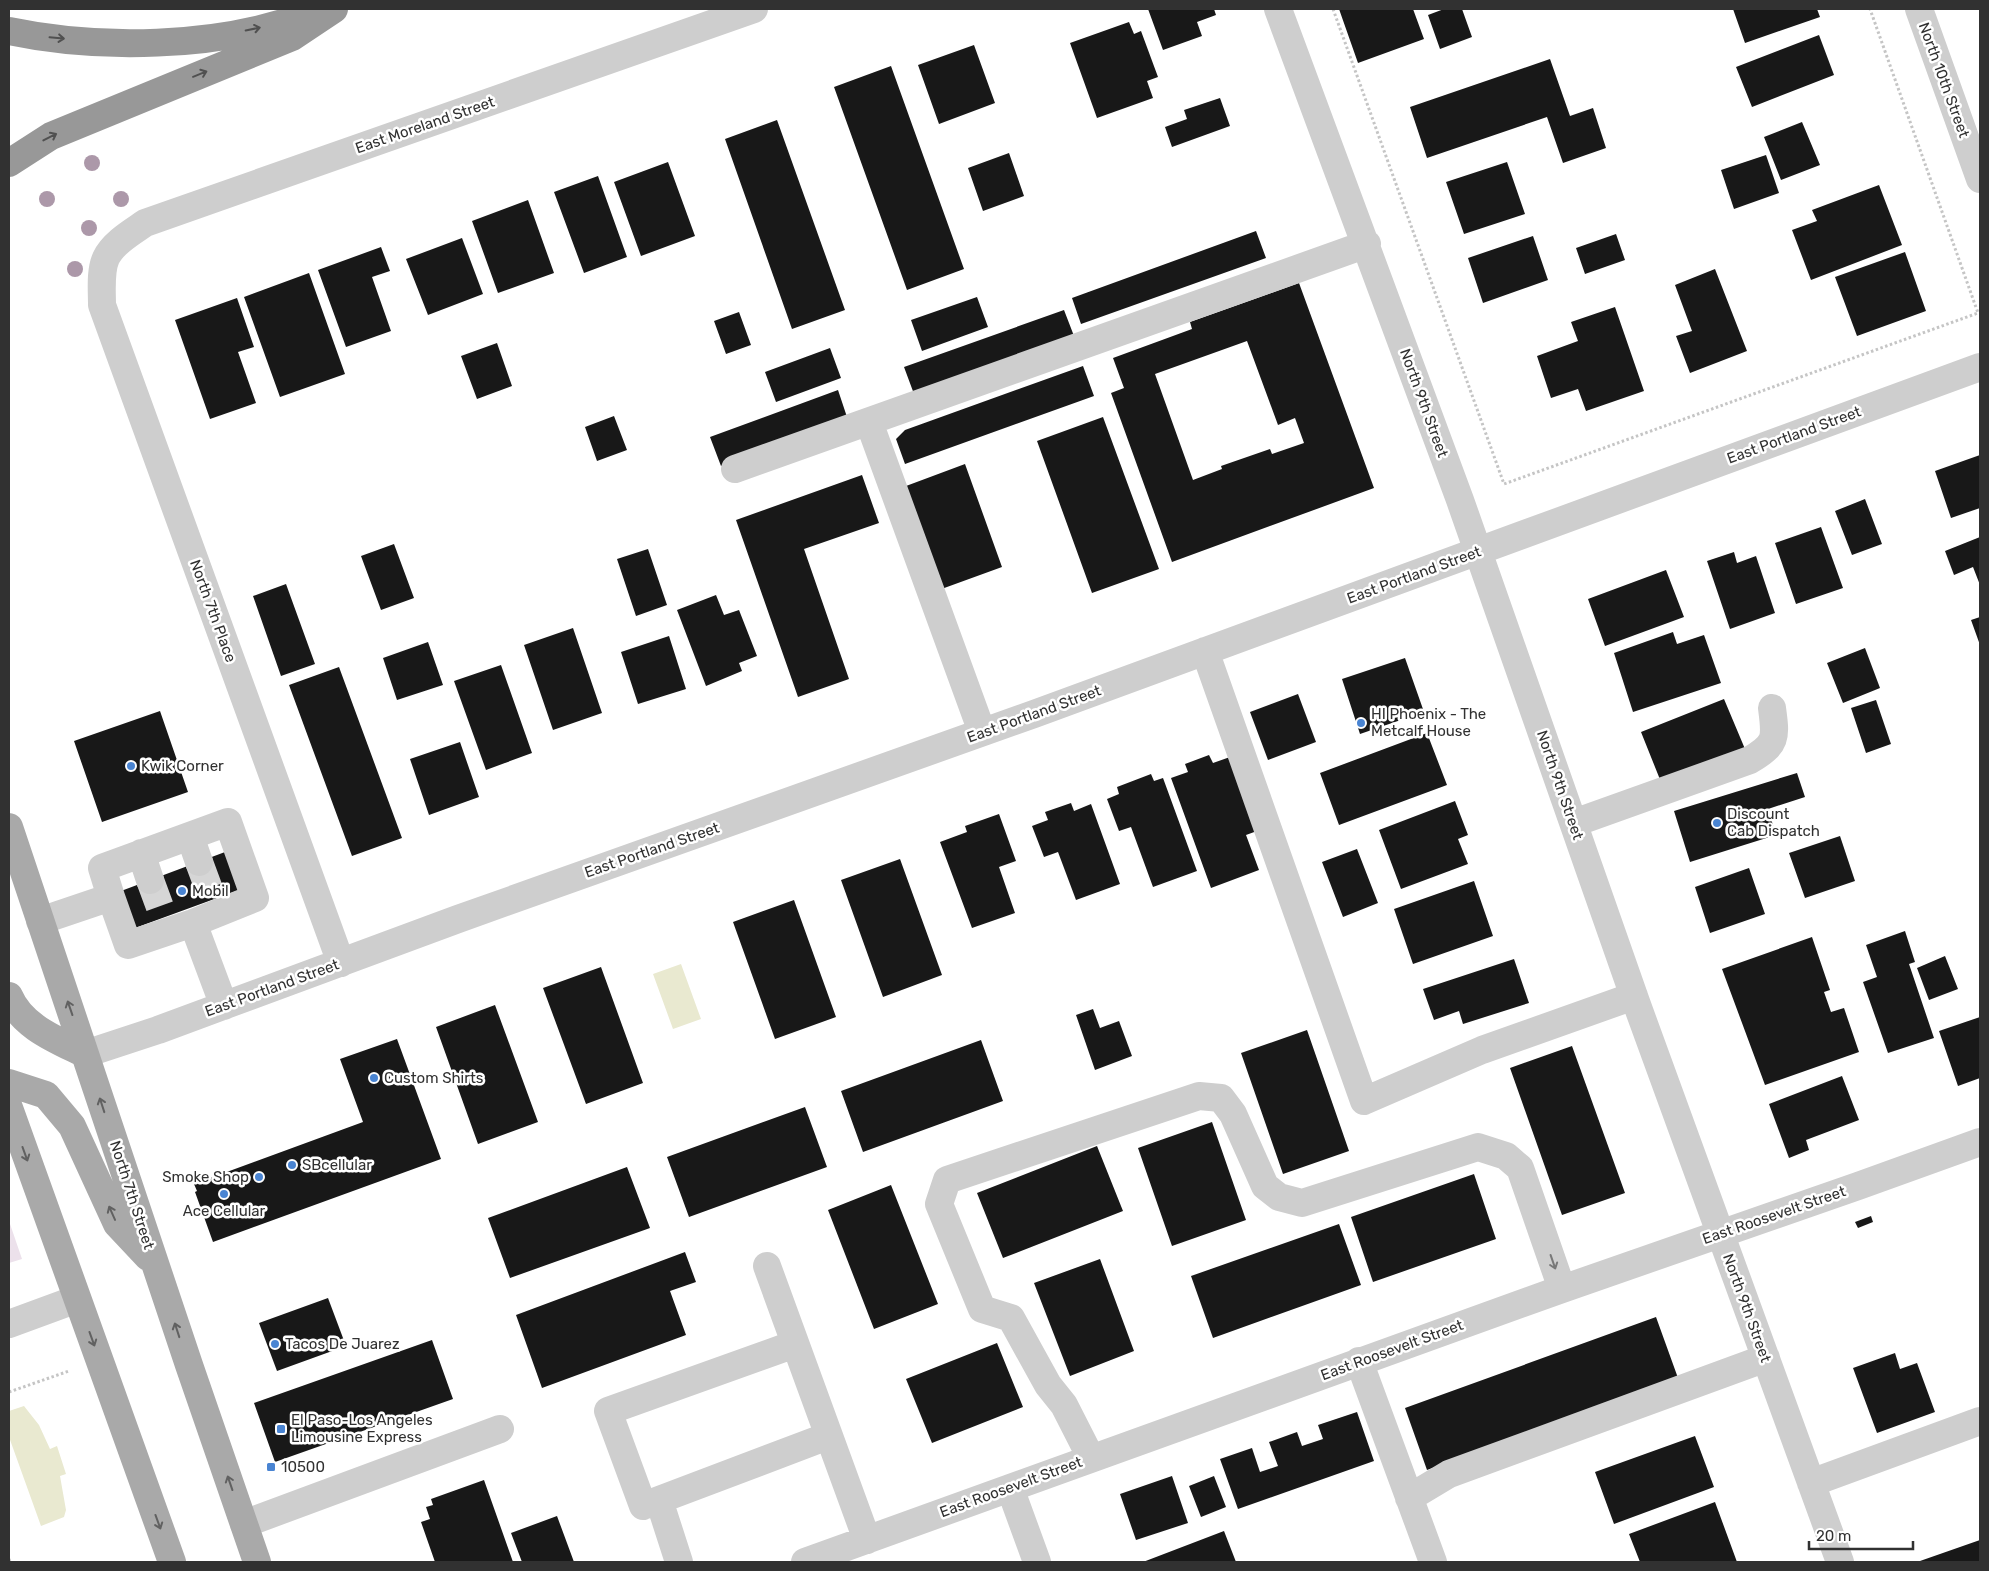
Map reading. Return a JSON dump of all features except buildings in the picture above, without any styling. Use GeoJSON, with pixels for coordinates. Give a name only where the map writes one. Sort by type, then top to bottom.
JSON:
{"type":"FeatureCollection","features":[{"type":"Feature","properties":{"kind":"highway"},"geometry":{"type":"LineString","coordinates":[[9,31],[33,36],[98,42],[156,42],[221,36],[289,21],[323,9]]}},
{"type":"Feature","properties":{"kind":"highway"},"geometry":{"type":"LineString","coordinates":[[9,162],[51,136],[292,37],[334,9]]}},
{"type":"Feature","properties":{"kind":"main road","name":"North 7th Street"},"geometry":{"type":"LineString","coordinates":[[9,827],[154,1263],[257,1562]]}},
{"type":"Feature","properties":{"kind":"main road"},"geometry":{"type":"LineString","coordinates":[[9,996],[12,1005],[40,1032],[85,1054]]}},
{"type":"Feature","properties":{"kind":"main road"},"geometry":{"type":"LineString","coordinates":[[9,1084],[46,1096],[72,1126],[117,1224],[154,1263]]}},
{"type":"Feature","properties":{"kind":"main road"},"geometry":{"type":"LineString","coordinates":[[9,1108],[172,1562]]}},
{"type":"Feature","properties":{"kind":"street","name":"East Moreland Street"},"geometry":{"type":"LineString","coordinates":[[106,257],[121,241],[145,223],[754,9]]}},
{"type":"Feature","properties":{"kind":"street","name":"North 9th Street"},"geometry":{"type":"LineString","coordinates":[[1278,9],[1367,244],[1478,551],[1634,996],[1840,1562]]}},
{"type":"Feature","properties":{"kind":"street","name":"North 10th Street"},"geometry":{"type":"LineString","coordinates":[[1919,9],[1980,179]]}},
{"type":"Feature","properties":{"kind":"street"},"geometry":{"type":"LineString","coordinates":[[735,469],[1367,244]]}},
{"type":"Feature","properties":{"kind":"street","name":"North 7th Place"},"geometry":{"type":"LineString","coordinates":[[106,257],[102,279],[102,305],[340,963]]}},
{"type":"Feature","properties":{"kind":"street","name":"East Portland Street"},"geometry":{"type":"LineString","coordinates":[[85,1054],[224,1006],[458,919],[982,732],[1980,367]]}},
{"type":"Feature","properties":{"kind":"street"},"geometry":{"type":"LineString","coordinates":[[869,422],[982,732]]}},
{"type":"Feature","properties":{"kind":"street"},"geometry":{"type":"LineString","coordinates":[[1205,651],[1364,1101],[1482,1050],[1634,996]]}},
{"type":"Feature","properties":{"kind":"street"},"geometry":{"type":"LineString","coordinates":[[1574,823],[1750,760],[1767,749],[1775,732],[1772,708]]}},
{"type":"Feature","properties":{"kind":"street"},"geometry":{"type":"LineString","coordinates":[[228,822],[255,898],[216,906],[128,945],[102,868],[141,853],[228,822]]}},
{"type":"Feature","properties":{"kind":"street"},"geometry":{"type":"LineString","coordinates":[[190,836],[199,862]]}},
{"type":"Feature","properties":{"kind":"street"},"geometry":{"type":"LineString","coordinates":[[141,853],[150,880]]}},
{"type":"Feature","properties":{"kind":"street"},"geometry":{"type":"LineString","coordinates":[[40,921],[111,897]]}},
{"type":"Feature","properties":{"kind":"street"},"geometry":{"type":"LineString","coordinates":[[175,924],[224,1006]]}},
{"type":"Feature","properties":{"kind":"street"},"geometry":{"type":"LineString","coordinates":[[1091,1458],[1064,1404],[1048,1385],[1011,1318],[982,1309],[939,1204],[947,1180],[1199,1096],[1221,1098],[1233,1114],[1265,1186],[1279,1197],[1302,1203],[1478,1147],[1506,1156],[1520,1168],[1562,1289]]}},
{"type":"Feature","properties":{"kind":"street","name":"East Roosevelt Street"},"geometry":{"type":"LineString","coordinates":[[805,1562],[1562,1289],[1980,1142]]}},
{"type":"Feature","properties":{"kind":"street"},"geometry":{"type":"LineString","coordinates":[[767,1266],[867,1540]]}},
{"type":"Feature","properties":{"kind":"street"},"geometry":{"type":"LineString","coordinates":[[9,1324],[77,1299]]}},
{"type":"Feature","properties":{"kind":"street"},"geometry":{"type":"LineString","coordinates":[[795,1344],[608,1411],[643,1506],[828,1436]]}},
{"type":"Feature","properties":{"kind":"street"},"geometry":{"type":"LineString","coordinates":[[1409,1498],[1449,1474],[1766,1358]]}},
{"type":"Feature","properties":{"kind":"street"},"geometry":{"type":"LineString","coordinates":[[1359,1362],[1433,1562]]}},
{"type":"Feature","properties":{"kind":"street"},"geometry":{"type":"LineString","coordinates":[[1811,1483],[1980,1421]]}},
{"type":"Feature","properties":{"kind":"street"},"geometry":{"type":"LineString","coordinates":[[244,1524],[500,1429]]}},
{"type":"Feature","properties":{"kind":"street"},"geometry":{"type":"LineString","coordinates":[[1010,1488],[1037,1562]]}},
{"type":"Feature","properties":{"kind":"street"},"geometry":{"type":"LineString","coordinates":[[659,1500],[679,1562]]}},
{"type":"Feature","properties":{"kind":"path"},"geometry":{"type":"LineString","coordinates":[[1333,9],[1504,484],[1978,313],[1870,9]]}},
{"type":"Feature","properties":{"kind":"path"},"geometry":{"type":"LineString","coordinates":[[9,1392],[69,1371]]}},
{"type":"Feature","properties":{"kind":"shaded area"},"geometry":{"type":"Polygon","coordinates":[[[681,964],[701,1019],[673,1029],[653,974],[681,964]]]}},
{"type":"Feature","properties":{"kind":"shaded area"},"geometry":{"type":"Polygon","coordinates":[[[9,1221],[22,1259],[9,1263],[9,1221]]]}},
{"type":"Feature","properties":{"kind":"shaded area"},"geometry":{"type":"Polygon","coordinates":[[[24,1406],[39,1425],[50,1449],[57,1446],[66,1474],[60,1476],[66,1510],[64,1517],[41,1526],[9,1437],[9,1411],[24,1406]]]}},
{"type":"Feature","properties":{"kind":"tunnel"},"geometry":{"type":"LineString","coordinates":[[199,862],[213,900]]}},
{"type":"Feature","properties":{"kind":"tunnel"},"geometry":{"type":"LineString","coordinates":[[150,880],[164,918]]}},
{"type":"Feature","properties":{"kind":"place","name":"HI Phoenix - The Metcalf House"},"geometry":{"type":"Point","coordinates":[1361,723]}},
{"type":"Feature","properties":{"kind":"place","name":"Kwik Corner"},"geometry":{"type":"Point","coordinates":[131,766]}},
{"type":"Feature","properties":{"kind":"place","name":"Discount Cab Dispatch"},"geometry":{"type":"Point","coordinates":[1717,823]}},
{"type":"Feature","properties":{"kind":"place","name":"Mobil"},"geometry":{"type":"Point","coordinates":[182,891]}},
{"type":"Feature","properties":{"kind":"place","name":"Custom Shirts"},"geometry":{"type":"Point","coordinates":[374,1078]}},
{"type":"Feature","properties":{"kind":"place","name":"SBcellular"},"geometry":{"type":"Point","coordinates":[292,1165]}},
{"type":"Feature","properties":{"kind":"place","name":"Smoke Shop"},"geometry":{"type":"Point","coordinates":[259,1177]}},
{"type":"Feature","properties":{"kind":"place","name":"Ace Cellular"},"geometry":{"type":"Point","coordinates":[224,1194]}},
{"type":"Feature","properties":{"kind":"place","name":"Tacos De Juarez"},"geometry":{"type":"Point","coordinates":[275,1344]}},
{"type":"Feature","properties":{"kind":"place","name":"El Paso-Los Angeles Limousine Express"},"geometry":{"type":"Point","coordinates":[281,1429]}},
{"type":"Feature","properties":{"kind":"place","name":"10500"},"geometry":{"type":"Point","coordinates":[271,1467]}}]}
